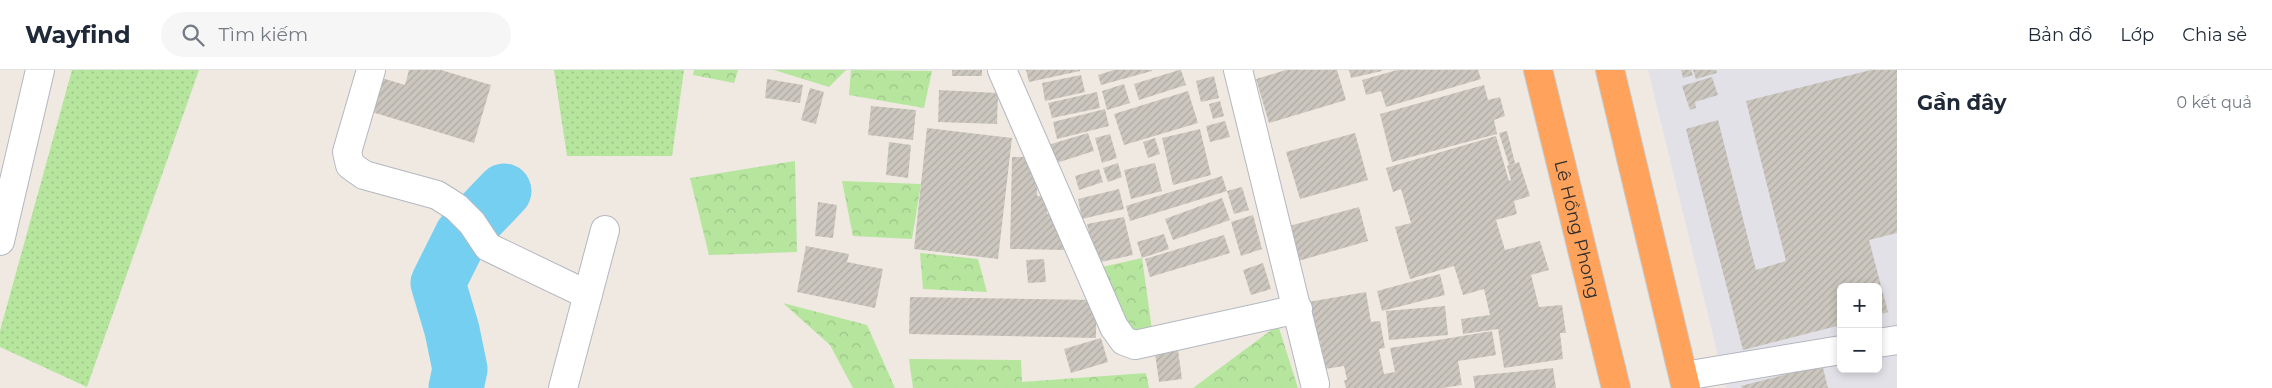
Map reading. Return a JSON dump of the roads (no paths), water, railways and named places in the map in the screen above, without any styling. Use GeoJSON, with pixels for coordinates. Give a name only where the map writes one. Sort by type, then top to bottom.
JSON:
{"type":"FeatureCollection","features":[{"type":"Feature","properties":{"kind":"highway","name":"Lê Hồng Phong"},"geometry":{"type":"LineString","coordinates":[[1538,70],[1616,388]]}},
{"type":"Feature","properties":{"kind":"highway"},"geometry":{"type":"LineString","coordinates":[[1610,70],[1685,382]]}},
{"type":"Feature","properties":{"kind":"lane"},"geometry":{"type":"LineString","coordinates":[[0,241],[39,70]]}},
{"type":"Feature","properties":{"kind":"lane"},"geometry":{"type":"LineString","coordinates":[[371,70],[347,152],[350,165],[364,175],[437,195],[456,207],[472,223],[488,247],[588,295]]}},
{"type":"Feature","properties":{"kind":"lane"},"geometry":{"type":"LineString","coordinates":[[1002,70],[1114,327],[1124,341],[1135,345],[1298,309]]}},
{"type":"Feature","properties":{"kind":"lane"},"geometry":{"type":"LineString","coordinates":[[1238,70],[1315,384]]}},
{"type":"Feature","properties":{"kind":"lane"},"geometry":{"type":"LineString","coordinates":[[562,388],[605,230]]}},
{"type":"Feature","properties":{"kind":"lane"},"geometry":{"type":"LineString","coordinates":[[1882,343],[1897,340]]}},
{"type":"Feature","properties":{"kind":"lane"},"geometry":{"type":"LineString","coordinates":[[1685,382],[1837,351]]}},
{"type":"Feature","properties":{"kind":"waterway"},"geometry":{"type":"LineString","coordinates":[[456,388],[460,369],[452,330],[438,283],[462,235],[504,191]]}}]}
